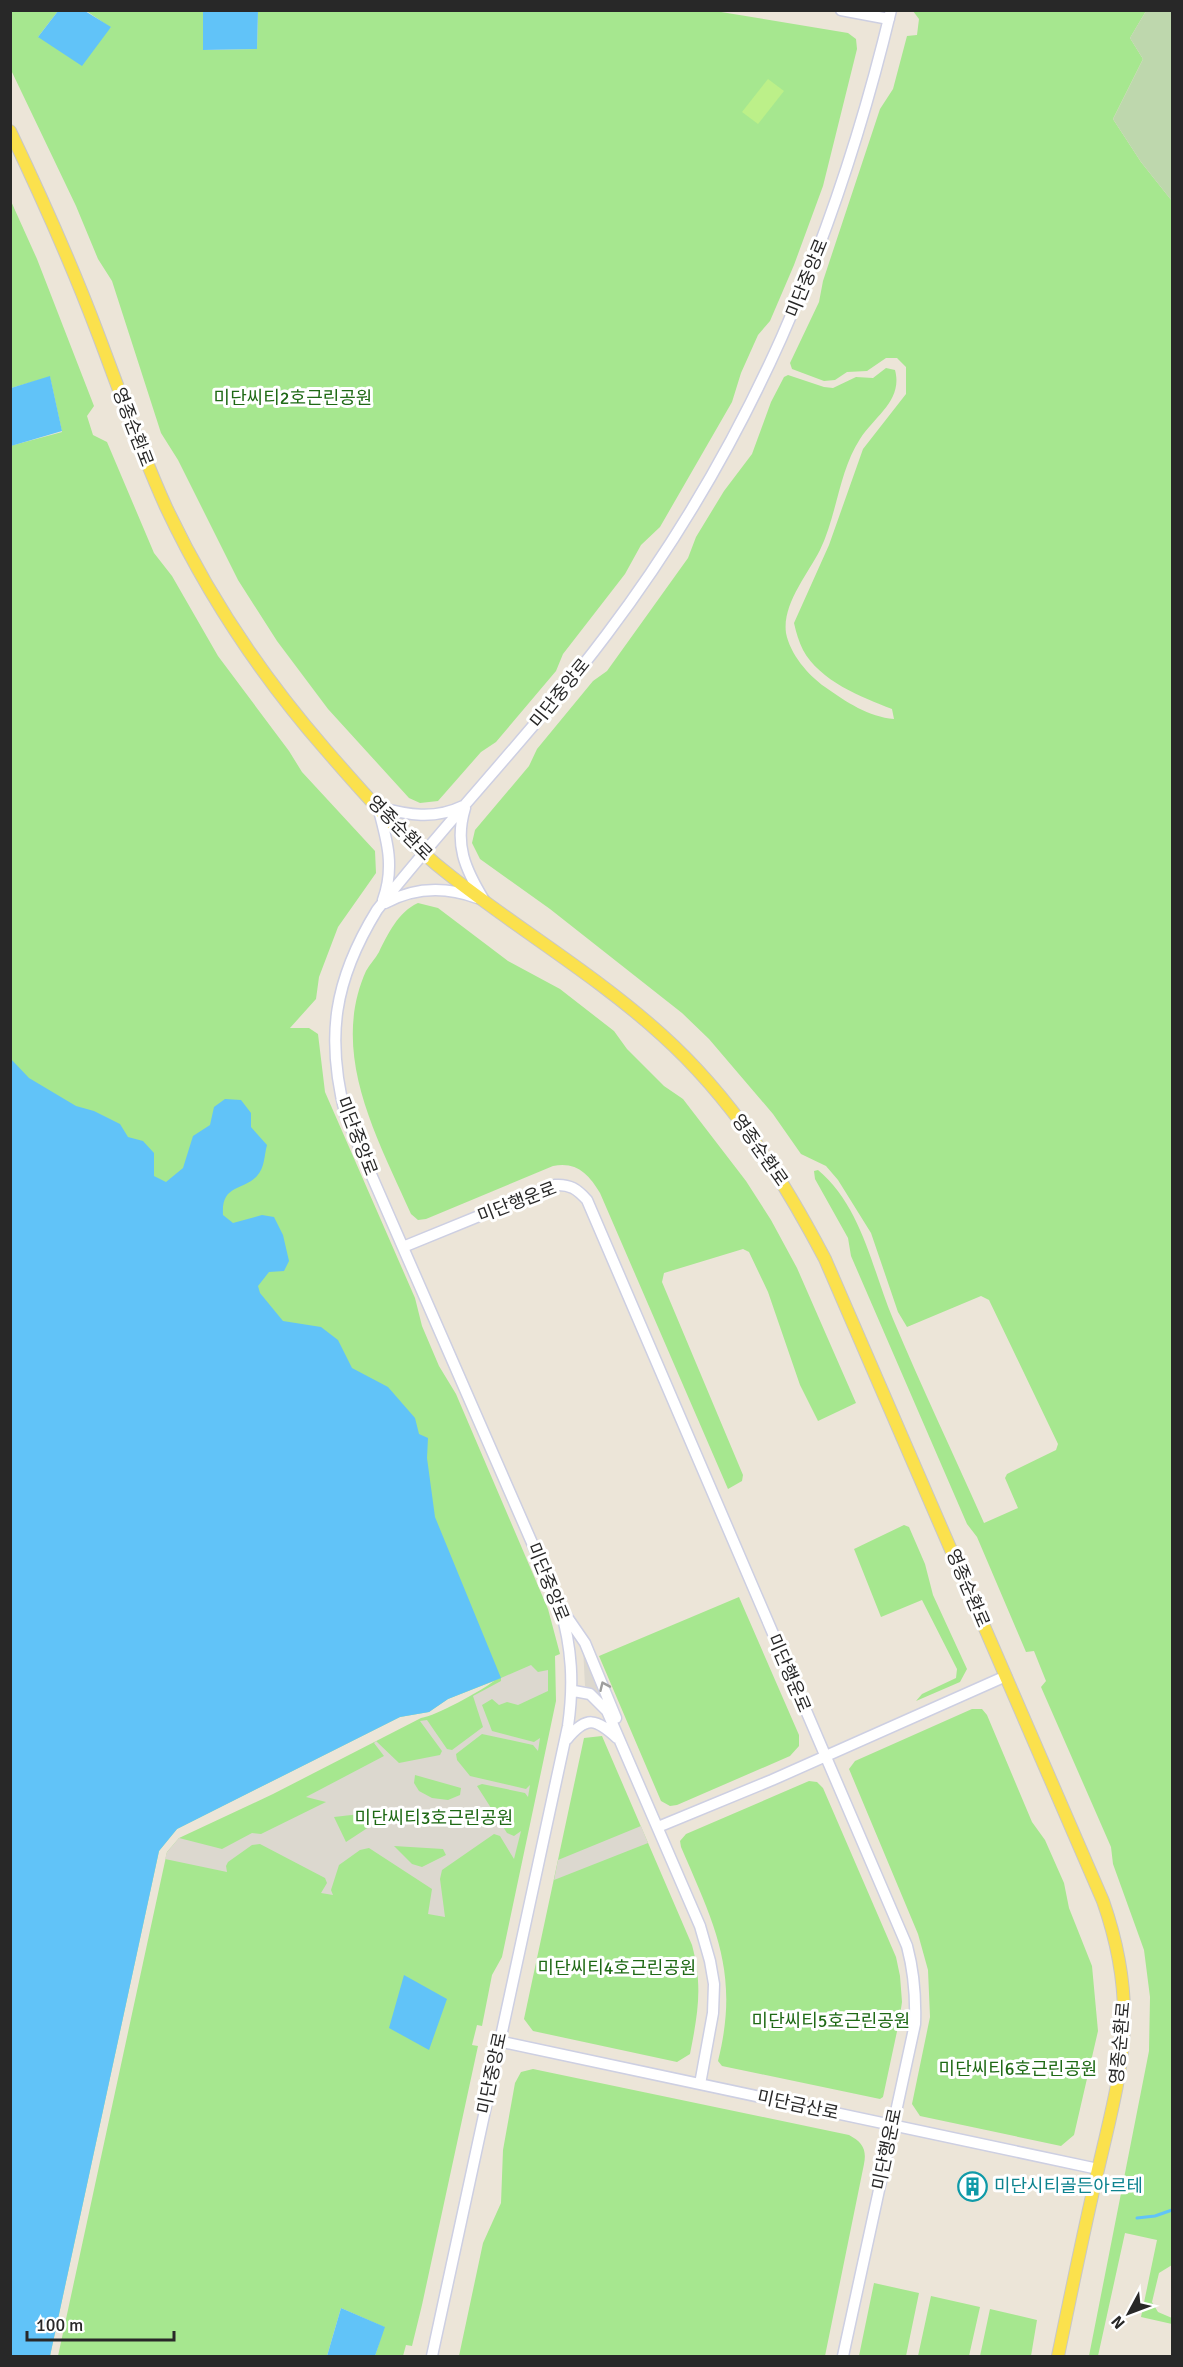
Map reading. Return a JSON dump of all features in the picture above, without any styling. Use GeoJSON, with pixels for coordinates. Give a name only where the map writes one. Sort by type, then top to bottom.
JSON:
{"type":"FeatureCollection","features":[{"type":"Feature","properties":{"kind":"main road","name":"영종순환로"},"geometry":{"type":"LineString","coordinates":[[10,131],[73,272],[140,449],[190,552],[237,632],[278,691],[327,752],[424,853],[485,902],[574,963],[666,1038],[714,1090],[773,1165],[825,1259],[1103,1901],[1119,1952],[1125,1998],[1123,2059],[1058,2356]]}},
{"type":"Feature","properties":{"kind":"street"},"geometry":{"type":"LineString","coordinates":[[841,10],[890,15]]}},
{"type":"Feature","properties":{"kind":"street","name":"미단중앙로"},"geometry":{"type":"LineString","coordinates":[[432,2356],[498,2041],[520,1957],[566,1740],[573,1691],[573,1659],[560,1607],[346,1117],[335,1057],[338,998],[346,968],[359,939],[381,906],[586,661],[640,588],[699,499],[737,432],[781,341],[827,227],[890,15]]}},
{"type":"Feature","properties":{"kind":"street"},"geometry":{"type":"LineString","coordinates":[[378,807],[405,814],[432,816],[466,804]]}},
{"type":"Feature","properties":{"kind":"street"},"geometry":{"type":"LineString","coordinates":[[466,804],[460,830],[461,853],[485,902]]}},
{"type":"Feature","properties":{"kind":"street"},"geometry":{"type":"LineString","coordinates":[[378,807],[387,837],[391,866],[381,906]]}},
{"type":"Feature","properties":{"kind":"street"},"geometry":{"type":"LineString","coordinates":[[381,906],[415,890],[432,889],[465,894],[485,902]]}},
{"type":"Feature","properties":{"kind":"street","name":"미단행운로"},"geometry":{"type":"LineString","coordinates":[[403,1247],[555,1185],[566,1185],[577,1189],[587,1200],[897,1922],[913,1969],[915,2024],[843,2356]]}},
{"type":"Feature","properties":{"kind":"street"},"geometry":{"type":"LineString","coordinates":[[560,1607],[585,1643],[613,1708],[622,1742]]}},
{"type":"Feature","properties":{"kind":"street"},"geometry":{"type":"LineString","coordinates":[[658,1827],[825,1757],[1006,1676]]}},
{"type":"Feature","properties":{"kind":"street"},"geometry":{"type":"LineString","coordinates":[[573,1691],[590,1694],[602,1704],[622,1742],[700,1926],[714,1984],[713,2013],[700,2084]]}},
{"type":"Feature","properties":{"kind":"street"},"geometry":{"type":"LineString","coordinates":[[566,1740],[582,1724],[591,1722],[603,1725],[622,1742]]}},
{"type":"Feature","properties":{"kind":"street","name":"미단금산로"},"geometry":{"type":"LineString","coordinates":[[498,2041],[1098,2169]]}},
{"type":"Feature","properties":{"kind":"green space","name":"미단씨티2호근린공원"},"geometry":{"type":"Polygon","coordinates":[[[11,10],[58,11],[38,37],[111,28],[85,10],[203,11],[204,50],[257,49],[258,10],[715,11],[848,33],[856,39],[857,49],[823,186],[794,265],[770,321],[758,335],[741,373],[732,402],[660,527],[641,545],[625,574],[563,654],[556,671],[496,742],[481,752],[438,801],[420,803],[409,798],[328,709],[277,641],[238,580],[178,460],[161,433],[112,281],[98,259],[76,206],[11,70],[11,10]]]}},
{"type":"Feature","properties":{"kind":"green space"},"geometry":{"type":"Polygon","coordinates":[[[913,11],[1146,11],[1130,38],[1143,59],[1113,119],[1141,162],[1172,201],[1172,2265],[1159,2273],[1152,2302],[1158,2312],[1172,2318],[1172,2324],[1141,2317],[1157,2240],[1125,2233],[1098,2356],[1089,2356],[1149,2051],[1150,1997],[1144,1950],[1113,1864],[1111,1847],[1041,1687],[1046,1681],[1034,1651],[1026,1652],[977,1537],[967,1524],[851,1256],[848,1238],[815,1179],[814,1171],[818,1170],[833,1185],[856,1220],[893,1319],[984,1523],[1018,1508],[1005,1478],[1007,1474],[1056,1450],[1058,1444],[989,1300],[981,1296],[907,1327],[898,1312],[871,1233],[838,1180],[826,1166],[801,1154],[773,1114],[709,1039],[682,1013],[550,909],[480,859],[472,843],[475,830],[529,766],[537,749],[593,681],[607,671],[688,558],[696,537],[724,491],[752,454],[771,402],[784,377],[788,375],[833,388],[856,377],[873,378],[886,368],[895,370],[896,381],[892,399],[866,430],[853,452],[826,536],[792,600],[786,622],[786,633],[791,649],[812,676],[833,693],[858,708],[894,719],[892,709],[842,687],[820,671],[803,650],[794,623],[829,545],[863,449],[906,394],[906,367],[897,358],[886,358],[867,371],[847,372],[835,380],[824,381],[792,369],[790,363],[819,302],[823,281],[880,109],[893,89],[907,36],[917,35],[919,19],[913,11]]]}},
{"type":"Feature","properties":{"kind":"green space"},"geometry":{"type":"Polygon","coordinates":[[[1146,11],[1172,11],[1172,201],[1141,162],[1113,119],[1143,59],[1130,38],[1146,11]]]}},
{"type":"Feature","properties":{"kind":"green space"},"geometry":{"type":"Polygon","coordinates":[[[768,79],[784,91],[758,124],[742,112],[768,79]]]}},
{"type":"Feature","properties":{"kind":"green space","name":"미단씨티3호근린공원"},"geometry":{"type":"Polygon","coordinates":[[[10,199],[37,259],[94,406],[87,416],[93,435],[107,442],[154,553],[172,576],[218,656],[302,772],[375,851],[376,873],[338,927],[319,977],[316,999],[290,1028],[309,1028],[318,1034],[325,1092],[415,1298],[422,1326],[439,1366],[456,1394],[548,1609],[560,1654],[555,1656],[556,1701],[502,1957],[492,1975],[482,2026],[477,2025],[472,2045],[478,2046],[422,2305],[412,2346],[406,2345],[403,2356],[375,2356],[384,2327],[341,2308],[327,2356],[58,2356],[167,1852],[179,1838],[273,1794],[421,1718],[447,1708],[494,1681],[448,1699],[429,1712],[400,1717],[177,1829],[159,1851],[50,2356],[11,2356],[10,446],[62,432],[50,377],[11,388],[10,199]]]}},
{"type":"Feature","properties":{"kind":"green space"},"geometry":{"type":"Polygon","coordinates":[[[418,903],[438,908],[508,961],[560,989],[614,1031],[627,1049],[664,1086],[683,1099],[746,1181],[771,1220],[797,1268],[856,1403],[818,1421],[800,1385],[768,1292],[749,1252],[743,1249],[664,1273],[662,1282],[743,1475],[742,1481],[728,1489],[600,1193],[581,1170],[568,1165],[553,1166],[426,1219],[418,1220],[411,1214],[362,1096],[355,1065],[353,1033],[356,1002],[366,971],[399,918],[418,903]]]}},
{"type":"Feature","properties":{"kind":"green space"},"geometry":{"type":"Polygon","coordinates":[[[904,1525],[909,1527],[925,1564],[933,1595],[967,1669],[960,1682],[916,1701],[922,1694],[956,1678],[957,1669],[922,1600],[881,1617],[854,1549],[904,1525]]]}},
{"type":"Feature","properties":{"kind":"green space"},"geometry":{"type":"Polygon","coordinates":[[[739,1597],[799,1735],[799,1746],[790,1756],[670,1806],[661,1801],[599,1656],[739,1597]]]}},
{"type":"Feature","properties":{"kind":"green space","name":"미단씨티6호근린공원"},"geometry":{"type":"Polygon","coordinates":[[[972,1709],[982,1709],[987,1715],[1032,1822],[1045,1840],[1064,1883],[1069,1908],[1092,1966],[1098,2031],[1074,2135],[1061,2146],[920,2116],[912,2104],[930,2017],[928,1970],[918,1934],[849,1769],[855,1761],[972,1709]]]}},
{"type":"Feature","properties":{"kind":"green space","name":"미단씨티4호근린공원"},"geometry":{"type":"Polygon","coordinates":[[[602,1736],[692,1945],[698,1987],[697,2012],[690,2054],[677,2062],[533,2031],[524,2019],[584,1738],[602,1736]]]}},
{"type":"Feature","properties":{"kind":"green space","name":"미단씨티5호근린공원"},"geometry":{"type":"Polygon","coordinates":[[[809,1781],[817,1782],[823,1788],[896,1957],[902,2002],[883,2097],[880,2099],[722,2066],[718,2061],[724,2030],[725,1975],[713,1926],[680,1841],[686,1834],[809,1781]]]}},
{"type":"Feature","properties":{"kind":"green space"},"geometry":{"type":"Polygon","coordinates":[[[533,2069],[849,2135],[857,2140],[864,2150],[864,2164],[825,2356],[459,2356],[483,2243],[501,2203],[503,2150],[515,2083],[521,2072],[533,2069]]]}},
{"type":"Feature","properties":{"kind":"green space"},"geometry":{"type":"Polygon","coordinates":[[[874,2283],[919,2293],[906,2356],[859,2356],[874,2283]]]}},
{"type":"Feature","properties":{"kind":"green space"},"geometry":{"type":"Polygon","coordinates":[[[931,2296],[980,2307],[969,2356],[918,2356],[931,2296]]]}},
{"type":"Feature","properties":{"kind":"green space"},"geometry":{"type":"Polygon","coordinates":[[[990,2309],[1037,2320],[1031,2356],[980,2356],[990,2309]]]}},
{"type":"Feature","properties":{"kind":"shaded area"},"geometry":{"type":"Polygon","coordinates":[[[583,1647],[605,1698],[585,1686],[583,1647]]]}},
{"type":"Feature","properties":{"kind":"shaded area"},"geometry":{"type":"Polygon","coordinates":[[[531,1665],[538,1672],[548,1670],[548,1691],[518,1705],[507,1702],[499,1705],[492,1699],[482,1705],[492,1731],[534,1742],[540,1738],[538,1751],[533,1745],[482,1734],[456,1754],[457,1760],[470,1776],[526,1789],[530,1785],[528,1797],[525,1793],[482,1784],[477,1786],[507,1833],[514,1836],[521,1831],[514,1859],[500,1836],[494,1834],[442,1870],[440,1879],[445,1917],[428,1914],[432,1889],[369,1848],[360,1850],[339,1865],[331,1890],[333,1895],[321,1893],[327,1883],[325,1878],[260,1844],[252,1845],[228,1862],[227,1872],[165,1859],[167,1852],[179,1838],[222,1849],[252,1833],[261,1834],[326,1802],[306,1797],[384,1756],[374,1743],[376,1741],[399,1763],[440,1755],[442,1751],[420,1721],[427,1720],[447,1749],[452,1750],[483,1727],[473,1696],[501,1681],[501,1678],[531,1665]],[[415,1775],[414,1783],[419,1791],[432,1798],[448,1800],[460,1795],[461,1788],[415,1775]],[[360,1814],[334,1817],[346,1842],[372,1825],[360,1814]],[[394,1846],[412,1864],[422,1867],[446,1855],[443,1849],[394,1846]]]}},
{"type":"Feature","properties":{"kind":"shaded area"},"geometry":{"type":"Polygon","coordinates":[[[641,1826],[648,1843],[554,1880],[558,1860],[641,1826]]]}},
{"type":"Feature","properties":{"kind":"water"},"geometry":{"type":"Polygon","coordinates":[[[58,11],[85,11],[111,27],[82,66],[38,37],[58,11]]]}},
{"type":"Feature","properties":{"kind":"water"},"geometry":{"type":"Polygon","coordinates":[[[203,11],[258,11],[257,49],[203,50],[203,11]]]}},
{"type":"Feature","properties":{"kind":"water"},"geometry":{"type":"Polygon","coordinates":[[[50,376],[62,431],[11,446],[11,388],[50,376]]]}},
{"type":"Feature","properties":{"kind":"water"},"geometry":{"type":"Polygon","coordinates":[[[10,1058],[29,1078],[76,1106],[94,1111],[120,1124],[128,1137],[143,1141],[154,1153],[154,1176],[166,1182],[183,1168],[193,1136],[210,1125],[214,1107],[225,1099],[241,1100],[251,1113],[251,1127],[267,1145],[260,1173],[251,1181],[229,1193],[223,1205],[223,1215],[233,1223],[262,1215],[274,1217],[283,1235],[289,1261],[284,1271],[269,1272],[258,1286],[260,1293],[283,1321],[321,1327],[338,1340],[352,1368],[388,1387],[415,1418],[419,1434],[428,1438],[427,1458],[435,1517],[501,1678],[448,1699],[429,1712],[400,1717],[177,1829],[159,1851],[50,2356],[10,2356],[10,1058]]]}},
{"type":"Feature","properties":{"kind":"water"},"geometry":{"type":"Polygon","coordinates":[[[404,1975],[447,1999],[429,2050],[389,2028],[404,1975]]]}},
{"type":"Feature","properties":{"kind":"water"},"geometry":{"type":"Polygon","coordinates":[[[341,2308],[385,2327],[375,2356],[327,2356],[341,2308]]]}},
{"type":"Feature","properties":{"kind":"waterway"},"geometry":{"type":"LineString","coordinates":[[1137,2218],[1155,2216],[1172,2210]]}},
{"type":"Feature","properties":{"kind":"place","name":"미단시티골든아르테"},"geometry":{"type":"Point","coordinates":[973,2186]}}]}
